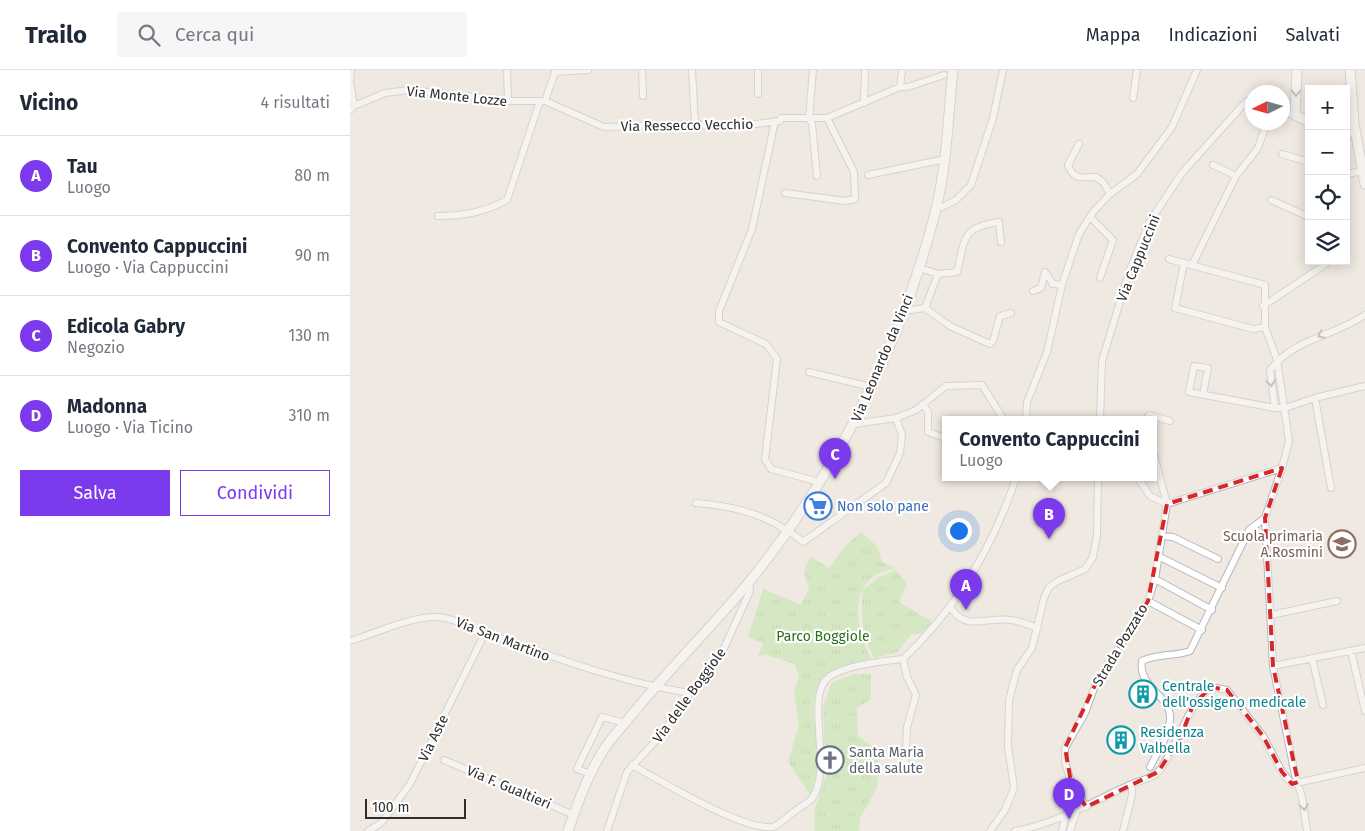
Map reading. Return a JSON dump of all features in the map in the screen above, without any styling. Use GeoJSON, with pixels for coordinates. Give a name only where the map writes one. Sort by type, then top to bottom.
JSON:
{"type":"FeatureCollection","features":[{"type":"Feature","properties":{"kind":"street"},"geometry":{"type":"LineString","coordinates":[[351,70],[352,108]]}},
{"type":"Feature","properties":{"kind":"street"},"geometry":{"type":"LineString","coordinates":[[507,70],[508,101]]}},
{"type":"Feature","properties":{"kind":"street"},"geometry":{"type":"LineString","coordinates":[[438,216],[464,216],[491,209],[507,200],[542,101],[555,72],[588,70]]}},
{"type":"Feature","properties":{"kind":"street"},"geometry":{"type":"LineString","coordinates":[[642,70],[643,96]]}},
{"type":"Feature","properties":{"kind":"street"},"geometry":{"type":"LineString","coordinates":[[692,70],[695,124]]}},
{"type":"Feature","properties":{"kind":"street"},"geometry":{"type":"LineString","coordinates":[[758,70],[758,94]]}},
{"type":"Feature","properties":{"kind":"street"},"geometry":{"type":"LineString","coordinates":[[813,70],[809,118],[812,124],[817,176]]}},
{"type":"Feature","properties":{"kind":"street"},"geometry":{"type":"LineString","coordinates":[[864,103],[866,70]]}},
{"type":"Feature","properties":{"kind":"street"},"geometry":{"type":"LineString","coordinates":[[900,87],[902,70]]}},
{"type":"Feature","properties":{"kind":"street","name":"Via Leonardo da Vinci"},"geometry":{"type":"LineString","coordinates":[[568,831],[603,751],[655,688],[790,533],[854,424],[920,268],[936,208],[944,160],[954,70]]}},
{"type":"Feature","properties":{"kind":"street"},"geometry":{"type":"LineString","coordinates":[[942,207],[956,200],[971,185],[992,118],[1003,70]]}},
{"type":"Feature","properties":{"kind":"street"},"geometry":{"type":"LineString","coordinates":[[1133,98],[1137,70]]}},
{"type":"Feature","properties":{"kind":"street"},"geometry":{"type":"LineString","coordinates":[[1026,416],[1027,402],[1047,352],[1072,249],[1090,217],[1110,194],[1137,174],[1172,127],[1197,70]]}},
{"type":"Feature","properties":{"kind":"street"},"geometry":{"type":"LineString","coordinates":[[1295,116],[1296,70]]}},
{"type":"Feature","properties":{"kind":"street"},"geometry":{"type":"LineString","coordinates":[[1348,130],[1350,70]]}},
{"type":"Feature","properties":{"kind":"street","name":"Via Ressecco Vecchio"},"geometry":{"type":"LineString","coordinates":[[542,101],[604,127],[695,124],[730,126],[780,121],[781,118],[827,118],[900,87],[908,88],[944,75]]}},
{"type":"Feature","properties":{"kind":"street","name":"Via Monte Lozze"},"geometry":{"type":"LineString","coordinates":[[352,108],[386,93],[409,90],[508,101],[542,101]]}},
{"type":"Feature","properties":{"kind":"street","name":"Via Cappuccini"},"geometry":{"type":"LineString","coordinates":[[1100,416],[1102,361],[1129,272],[1149,223],[1182,173],[1245,103]]}},
{"type":"Feature","properties":{"kind":"street"},"geometry":{"type":"LineString","coordinates":[[1290,114],[1305,120]]}},
{"type":"Feature","properties":{"kind":"street"},"geometry":{"type":"LineString","coordinates":[[785,193],[845,201],[855,199],[854,172],[827,118]]}},
{"type":"Feature","properties":{"kind":"street"},"geometry":{"type":"LineString","coordinates":[[775,121],[752,229],[719,311],[719,322],[766,344],[777,359],[765,459],[771,469],[819,482]]}},
{"type":"Feature","properties":{"kind":"street"},"geometry":{"type":"LineString","coordinates":[[1192,265],[1236,176],[1258,148],[1264,130]]}},
{"type":"Feature","properties":{"kind":"street"},"geometry":{"type":"LineString","coordinates":[[1350,134],[1357,143],[1365,184]]}},
{"type":"Feature","properties":{"kind":"street"},"geometry":{"type":"LineString","coordinates":[[1079,144],[1068,165],[1071,174],[1079,178],[1096,177],[1110,194]]}},
{"type":"Feature","properties":{"kind":"street"},"geometry":{"type":"LineString","coordinates":[[1282,154],[1305,161]]}},
{"type":"Feature","properties":{"kind":"street"},"geometry":{"type":"LineString","coordinates":[[868,175],[944,160]]}},
{"type":"Feature","properties":{"kind":"street"},"geometry":{"type":"LineString","coordinates":[[1213,165],[1236,176]]}},
{"type":"Feature","properties":{"kind":"street"},"geometry":{"type":"LineString","coordinates":[[1350,173],[1363,171]]}},
{"type":"Feature","properties":{"kind":"street"},"geometry":{"type":"LineString","coordinates":[[1271,200],[1305,215]]}},
{"type":"Feature","properties":{"kind":"street"},"geometry":{"type":"LineString","coordinates":[[1090,217],[1112,240],[1100,278]]}},
{"type":"Feature","properties":{"kind":"street"},"geometry":{"type":"LineString","coordinates":[[920,268],[938,274],[957,272],[966,237],[979,225],[999,222],[1001,242]]}},
{"type":"Feature","properties":{"kind":"street"},"geometry":{"type":"LineString","coordinates":[[1169,259],[1265,285],[1264,327],[1277,360],[1289,442],[1265,518],[1274,666],[1307,831]]}},
{"type":"Feature","properties":{"kind":"street"},"geometry":{"type":"LineString","coordinates":[[1184,263],[1175,308],[1253,329],[1264,327]]}},
{"type":"Feature","properties":{"kind":"street"},"geometry":{"type":"LineString","coordinates":[[1263,306],[1325,265]]}},
{"type":"Feature","properties":{"kind":"street"},"geometry":{"type":"LineString","coordinates":[[1033,291],[1041,288],[1045,272],[1053,284],[1062,286]]}},
{"type":"Feature","properties":{"kind":"street"},"geometry":{"type":"LineString","coordinates":[[925,308],[938,274]]}},
{"type":"Feature","properties":{"kind":"street"},"geometry":{"type":"LineString","coordinates":[[903,311],[925,308],[950,326],[990,344],[993,341],[1000,316],[1011,313]]}},
{"type":"Feature","properties":{"kind":"street"},"geometry":{"type":"LineString","coordinates":[[1276,408],[1270,370],[1277,360],[1318,335],[1365,315]]}},
{"type":"Feature","properties":{"kind":"street"},"geometry":{"type":"LineString","coordinates":[[1203,395],[1208,368],[1194,366],[1189,392],[1203,395],[1276,408],[1285,408],[1315,398],[1365,386]]}},
{"type":"Feature","properties":{"kind":"street"},"geometry":{"type":"LineString","coordinates":[[810,372],[871,387]]}},
{"type":"Feature","properties":{"kind":"street"},"geometry":{"type":"LineString","coordinates":[[854,424],[896,418],[916,410],[946,386],[982,385],[1001,416]]}},
{"type":"Feature","properties":{"kind":"street"},"geometry":{"type":"LineString","coordinates":[[1315,398],[1332,488]]}},
{"type":"Feature","properties":{"kind":"street"},"geometry":{"type":"LineString","coordinates":[[923,404],[928,412],[928,432],[942,437]]}},
{"type":"Feature","properties":{"kind":"street"},"geometry":{"type":"LineString","coordinates":[[1157,417],[1170,421]]}},
{"type":"Feature","properties":{"kind":"street"},"geometry":{"type":"LineString","coordinates":[[696,503],[716,504],[774,521],[802,542],[886,482],[900,453],[902,435],[896,418]]}},
{"type":"Feature","properties":{"kind":"street"},"geometry":{"type":"LineString","coordinates":[[1157,466],[1167,504]]}},
{"type":"Feature","properties":{"kind":"street"},"geometry":{"type":"LineString","coordinates":[[1140,481],[1150,496],[1167,504],[1282,468]]}},
{"type":"Feature","properties":{"kind":"street"},"geometry":{"type":"LineString","coordinates":[[632,765],[726,817],[754,827],[774,827],[812,799],[819,785],[821,764],[818,706],[822,688],[829,677],[870,663],[903,659],[924,639],[977,569],[1015,481]]}},
{"type":"Feature","properties":{"kind":"street"},"geometry":{"type":"LineString","coordinates":[[990,831],[1005,810],[1014,788],[1008,746],[1009,700],[1018,670],[1032,648],[1044,598],[1049,588],[1058,581],[1085,569],[1093,557],[1096,535],[1098,481]]}},
{"type":"Feature","properties":{"kind":"street","name":"Strada Pozzato"},"geometry":{"type":"LineString","coordinates":[[1086,807],[1071,782],[1065,762],[1065,748],[1085,713],[1096,683],[1148,602],[1155,579],[1167,504]]}},
{"type":"Feature","properties":{"kind":"street"},"geometry":{"type":"LineString","coordinates":[[1150,767],[1162,744],[1170,719],[1168,707],[1145,680],[1141,668],[1142,661],[1153,656],[1179,655],[1190,652],[1212,610],[1249,530],[1265,518]]}},
{"type":"Feature","properties":{"kind":"street"},"geometry":{"type":"LineString","coordinates":[[1162,536],[1173,537],[1218,559]]}},
{"type":"Feature","properties":{"kind":"street"},"geometry":{"type":"LineString","coordinates":[[1158,556],[1222,588]]}},
{"type":"Feature","properties":{"kind":"street"},"geometry":{"type":"LineString","coordinates":[[1155,579],[1212,610]]}},
{"type":"Feature","properties":{"kind":"street","name":"Via delle Boggiole"},"geometry":{"type":"LineString","coordinates":[[607,831],[621,786],[632,765],[662,735],[690,693],[721,655],[750,591],[749,581]]}},
{"type":"Feature","properties":{"kind":"street"},"geometry":{"type":"LineString","coordinates":[[1271,615],[1337,601]]}},
{"type":"Feature","properties":{"kind":"street"},"geometry":{"type":"LineString","coordinates":[[1148,602],[1202,630]]}},
{"type":"Feature","properties":{"kind":"street"},"geometry":{"type":"LineString","coordinates":[[950,606],[955,615],[967,622],[1010,620],[1038,628]]}},
{"type":"Feature","properties":{"kind":"street","name":"Via San Martino"},"geometry":{"type":"LineString","coordinates":[[350,641],[413,621],[434,617],[448,618],[484,635],[500,638],[583,668],[655,688],[690,693]]}},
{"type":"Feature","properties":{"kind":"street","name":"Via Aste"},"geometry":{"type":"LineString","coordinates":[[368,831],[381,823],[410,784],[484,635]]}},
{"type":"Feature","properties":{"kind":"street"},"geometry":{"type":"LineString","coordinates":[[1274,666],[1365,648]]}},
{"type":"Feature","properties":{"kind":"street"},"geometry":{"type":"LineString","coordinates":[[1351,651],[1365,710]]}},
{"type":"Feature","properties":{"kind":"street"},"geometry":{"type":"LineString","coordinates":[[1312,658],[1322,705]]}},
{"type":"Feature","properties":{"kind":"street"},"geometry":{"type":"LineString","coordinates":[[903,659],[907,677],[916,695],[907,727],[905,769]]}},
{"type":"Feature","properties":{"kind":"street"},"geometry":{"type":"LineString","coordinates":[[1015,831],[1031,828],[1086,807],[1132,784],[1148,779],[1158,772],[1180,738],[1193,705],[1211,687],[1227,690],[1262,736],[1282,772],[1292,784],[1365,768]]}},
{"type":"Feature","properties":{"kind":"street"},"geometry":{"type":"LineString","coordinates":[[592,774],[577,769],[602,717],[626,723]]}},
{"type":"Feature","properties":{"kind":"street","name":"Via F. Gualtieri"},"geometry":{"type":"LineString","coordinates":[[444,760],[574,815]]}},
{"type":"Feature","properties":{"kind":"street"},"geometry":{"type":"LineString","coordinates":[[1123,831],[1132,795],[1132,784]]}},
{"type":"Feature","properties":{"kind":"street"},"geometry":{"type":"LineString","coordinates":[[1070,831],[1077,810]]}},
{"type":"Feature","properties":{"kind":"street"},"geometry":{"type":"LineString","coordinates":[[1062,831],[1066,814]]}},
{"type":"Feature","properties":{"kind":"highlighted area"},"geometry":{"type":"Polygon","coordinates":[[[1282,468],[1265,518],[1273,666],[1298,782],[1292,784],[1282,772],[1263,736],[1227,690],[1211,687],[1193,705],[1180,739],[1158,772],[1086,807],[1071,782],[1065,748],[1096,683],[1148,601],[1167,504],[1282,468]]]}},
{"type":"Feature","properties":{"kind":"green space","name":"Parco Boggiole"},"geometry":{"type":"Polygon","coordinates":[[[861,532],[877,546],[882,562],[896,568],[877,574],[862,591],[858,613],[862,637],[871,658],[828,674],[818,686],[815,696],[814,718],[818,762],[810,795],[788,761],[799,726],[794,692],[799,677],[795,664],[767,655],[758,656],[763,643],[748,637],[763,589],[801,605],[809,588],[804,572],[810,556],[829,568],[845,546],[861,532]]]}},
{"type":"Feature","properties":{"kind":"green space"},"geometry":{"type":"Polygon","coordinates":[[[896,570],[907,584],[899,602],[933,622],[920,634],[911,634],[898,652],[874,658],[863,625],[863,590],[879,577],[896,570]]]}},
{"type":"Feature","properties":{"kind":"green space"},"geometry":{"type":"Polygon","coordinates":[[[855,674],[871,674],[871,699],[857,708],[858,736],[880,752],[877,788],[860,818],[859,831],[815,831],[814,811],[826,775],[823,706],[832,682],[855,674]]]}},
{"type":"Feature","properties":{"kind":"place","name":"Edicola Gabry"},"geometry":{"type":"Point","coordinates":[835,479]}},
{"type":"Feature","properties":{"kind":"place","name":"Non solo pane"},"geometry":{"type":"Point","coordinates":[818,506]}},
{"type":"Feature","properties":{"kind":"place","name":"Convento Cappuccini"},"geometry":{"type":"Point","coordinates":[1049,539]}},
{"type":"Feature","properties":{"kind":"place","name":"Scuola primaria A.Rosmini"},"geometry":{"type":"Point","coordinates":[1342,544]}},
{"type":"Feature","properties":{"kind":"place","name":"Tau"},"geometry":{"type":"Point","coordinates":[966,610]}},
{"type":"Feature","properties":{"kind":"place","name":"Centrale dell'ossigeno medicale"},"geometry":{"type":"Point","coordinates":[1143,694]}},
{"type":"Feature","properties":{"kind":"place","name":"Residenza Valbella"},"geometry":{"type":"Point","coordinates":[1121,740]}},
{"type":"Feature","properties":{"kind":"place","name":"Santa Maria della salute"},"geometry":{"type":"Point","coordinates":[830,760]}},
{"type":"Feature","properties":{"kind":"place","name":"Madonna"},"geometry":{"type":"Point","coordinates":[1069,819]}}]}
